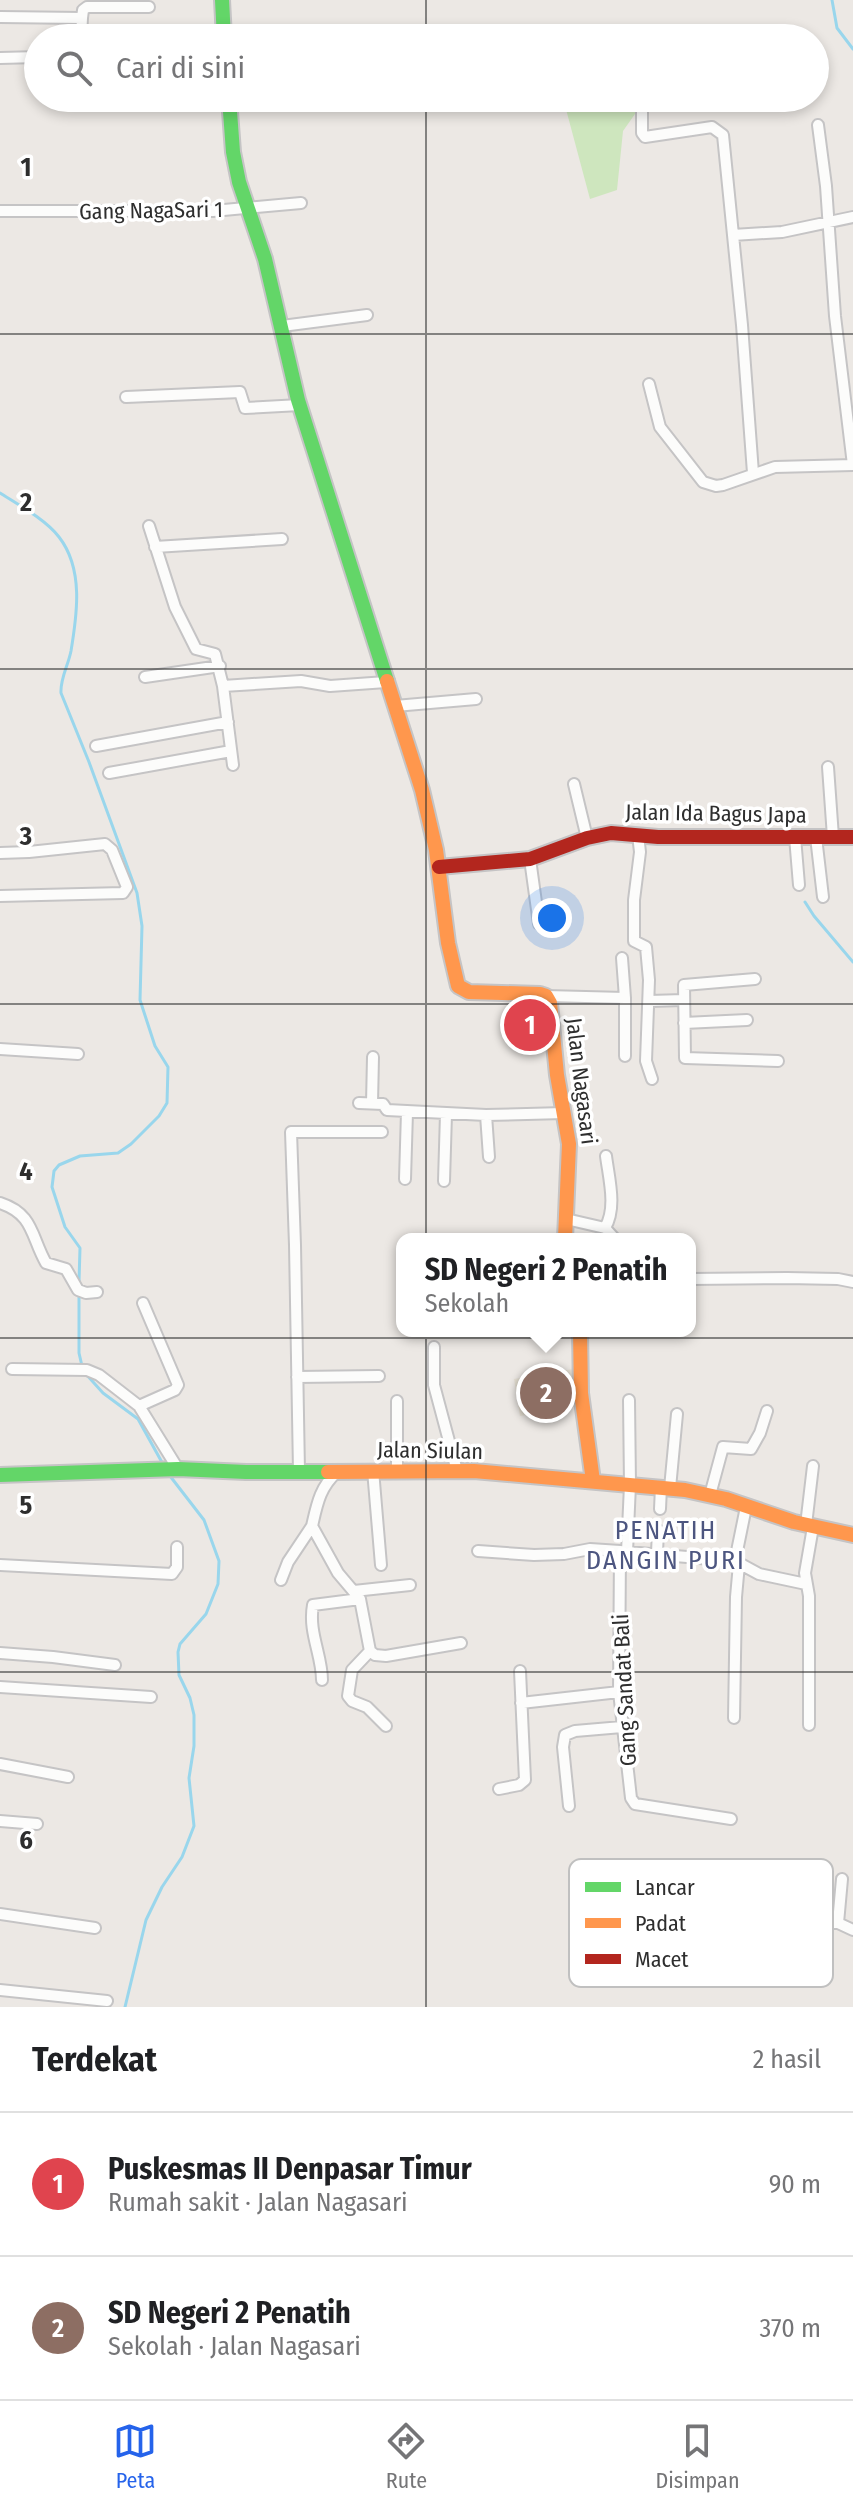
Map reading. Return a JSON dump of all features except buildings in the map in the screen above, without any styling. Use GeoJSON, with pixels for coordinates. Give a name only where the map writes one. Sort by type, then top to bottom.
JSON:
{"type":"FeatureCollection","features":[{"type":"Feature","properties":{"kind":"street"},"geometry":{"type":"LineString","coordinates":[[222,0],[223,24]]}},
{"type":"Feature","properties":{"kind":"street"},"geometry":{"type":"LineString","coordinates":[[82,24],[83,10],[87,7],[149,7]]}},
{"type":"Feature","properties":{"kind":"street"},"geometry":{"type":"LineString","coordinates":[[0,17],[82,18]]}},
{"type":"Feature","properties":{"kind":"street"},"geometry":{"type":"LineString","coordinates":[[0,58],[24,57]]}},
{"type":"Feature","properties":{"kind":"street"},"geometry":{"type":"LineString","coordinates":[[230,112],[235,164],[265,259],[300,405],[422,790],[439,867]]}},
{"type":"Feature","properties":{"kind":"street"},"geometry":{"type":"LineString","coordinates":[[642,112],[642,133],[645,137],[712,127],[721,132],[753,473]]}},
{"type":"Feature","properties":{"kind":"street"},"geometry":{"type":"LineString","coordinates":[[649,384],[660,427],[703,482],[723,485],[775,467],[853,465],[847,369],[827,224],[826,186],[818,125]]}},
{"type":"Feature","properties":{"kind":"street","name":"Gang NagaSari 1"},"geometry":{"type":"LineString","coordinates":[[0,211],[162,212],[301,203]]}},
{"type":"Feature","properties":{"kind":"street"},"geometry":{"type":"LineString","coordinates":[[733,235],[782,232],[853,217]]}},
{"type":"Feature","properties":{"kind":"street"},"geometry":{"type":"LineString","coordinates":[[282,326],[367,315]]}},
{"type":"Feature","properties":{"kind":"street"},"geometry":{"type":"LineString","coordinates":[[126,397],[240,392],[245,408],[300,405]]}},
{"type":"Feature","properties":{"kind":"street"},"geometry":{"type":"LineString","coordinates":[[149,526],[175,607],[196,649],[215,654],[220,666],[233,765]]}},
{"type":"Feature","properties":{"kind":"street"},"geometry":{"type":"LineString","coordinates":[[155,547],[282,539]]}},
{"type":"Feature","properties":{"kind":"street"},"geometry":{"type":"LineString","coordinates":[[145,677],[220,666]]}},
{"type":"Feature","properties":{"kind":"street"},"geometry":{"type":"LineString","coordinates":[[223,686],[301,681],[330,686],[386,682]]}},
{"type":"Feature","properties":{"kind":"street"},"geometry":{"type":"LineString","coordinates":[[395,706],[476,699]]}},
{"type":"Feature","properties":{"kind":"street"},"geometry":{"type":"LineString","coordinates":[[96,746],[228,722]]}},
{"type":"Feature","properties":{"kind":"street"},"geometry":{"type":"LineString","coordinates":[[109,773],[231,751]]}},
{"type":"Feature","properties":{"kind":"street"},"geometry":{"type":"LineString","coordinates":[[828,767],[833,837]]}},
{"type":"Feature","properties":{"kind":"street"},"geometry":{"type":"LineString","coordinates":[[574,784],[587,838]]}},
{"type":"Feature","properties":{"kind":"street","name":"Jalan Ida Bagus Japa"},"geometry":{"type":"LineString","coordinates":[[439,867],[530,859],[587,838],[611,833],[853,837]]}},
{"type":"Feature","properties":{"kind":"street"},"geometry":{"type":"LineString","coordinates":[[638,835],[640,852],[634,900],[634,941],[646,947],[649,1001],[646,1061],[652,1079]]}},
{"type":"Feature","properties":{"kind":"street"},"geometry":{"type":"LineString","coordinates":[[795,837],[799,885]]}},
{"type":"Feature","properties":{"kind":"street"},"geometry":{"type":"LineString","coordinates":[[816,837],[823,897]]}},
{"type":"Feature","properties":{"kind":"street"},"geometry":{"type":"LineString","coordinates":[[0,853],[105,844],[112,850],[127,887],[123,893],[0,896]]}},
{"type":"Feature","properties":{"kind":"street"},"geometry":{"type":"LineString","coordinates":[[530,859],[539,924]]}},
{"type":"Feature","properties":{"kind":"street","name":"Jalan Nagasari"},"geometry":{"type":"LineString","coordinates":[[439,867],[448,943],[460,988],[469,992],[546,996],[550,1003],[570,1154],[565,1233]]}},
{"type":"Feature","properties":{"kind":"street"},"geometry":{"type":"LineString","coordinates":[[622,958],[625,1056]]}},
{"type":"Feature","properties":{"kind":"street"},"geometry":{"type":"LineString","coordinates":[[755,979],[684,985],[685,1058],[778,1061]]}},
{"type":"Feature","properties":{"kind":"street"},"geometry":{"type":"LineString","coordinates":[[546,996],[625,998]]}},
{"type":"Feature","properties":{"kind":"street"},"geometry":{"type":"LineString","coordinates":[[649,1001],[684,1000]]}},
{"type":"Feature","properties":{"kind":"street"},"geometry":{"type":"LineString","coordinates":[[684,1023],[747,1020]]}},
{"type":"Feature","properties":{"kind":"street"},"geometry":{"type":"LineString","coordinates":[[0,1049],[78,1054]]}},
{"type":"Feature","properties":{"kind":"street"},"geometry":{"type":"LineString","coordinates":[[372,1103],[373,1057]]}},
{"type":"Feature","properties":{"kind":"street"},"geometry":{"type":"LineString","coordinates":[[359,1103],[383,1104],[387,1110],[446,1114],[564,1113]]}},
{"type":"Feature","properties":{"kind":"street"},"geometry":{"type":"LineString","coordinates":[[405,1179],[407,1112]]}},
{"type":"Feature","properties":{"kind":"street"},"geometry":{"type":"LineString","coordinates":[[444,1181],[446,1114]]}},
{"type":"Feature","properties":{"kind":"street"},"geometry":{"type":"LineString","coordinates":[[486,1115],[489,1157]]}},
{"type":"Feature","properties":{"kind":"street"},"geometry":{"type":"LineString","coordinates":[[303,1471],[297,1377],[291,1132],[382,1132]]}},
{"type":"Feature","properties":{"kind":"street"},"geometry":{"type":"LineString","coordinates":[[605,1228],[611,1209],[606,1156]]}},
{"type":"Feature","properties":{"kind":"street"},"geometry":{"type":"LineString","coordinates":[[0,1203],[25,1218],[46,1263],[66,1269],[78,1290],[97,1292]]}},
{"type":"Feature","properties":{"kind":"street"},"geometry":{"type":"LineString","coordinates":[[566,1219],[605,1228],[610,1233]]}},
{"type":"Feature","properties":{"kind":"street"},"geometry":{"type":"LineString","coordinates":[[696,1279],[787,1278],[853,1282]]}},
{"type":"Feature","properties":{"kind":"street"},"geometry":{"type":"LineString","coordinates":[[139,1406],[175,1390],[178,1385],[143,1303]]}},
{"type":"Feature","properties":{"kind":"street"},"geometry":{"type":"LineString","coordinates":[[580,1337],[581,1393],[593,1481]]}},
{"type":"Feature","properties":{"kind":"street"},"geometry":{"type":"LineString","coordinates":[[434,1347],[434,1385],[457,1471]]}},
{"type":"Feature","properties":{"kind":"street"},"geometry":{"type":"LineString","coordinates":[[12,1369],[81,1369],[99,1375],[139,1406],[165,1470]]}},
{"type":"Feature","properties":{"kind":"street"},"geometry":{"type":"LineString","coordinates":[[297,1377],[379,1376]]}},
{"type":"Feature","properties":{"kind":"street","name":"Gang Sandat Bali"},"geometry":{"type":"LineString","coordinates":[[629,1400],[630,1485],[624,1551],[619,1692],[631,1798],[635,1804],[731,1819]]}},
{"type":"Feature","properties":{"kind":"street"},"geometry":{"type":"LineString","coordinates":[[397,1401],[397,1470]]}},
{"type":"Feature","properties":{"kind":"street"},"geometry":{"type":"LineString","coordinates":[[710,1495],[723,1447],[753,1448],[767,1411]]}},
{"type":"Feature","properties":{"kind":"street"},"geometry":{"type":"LineString","coordinates":[[660,1509],[677,1414]]}},
{"type":"Feature","properties":{"kind":"street"},"geometry":{"type":"LineString","coordinates":[[809,1725],[809,1596],[806,1584],[813,1466]]}},
{"type":"Feature","properties":{"kind":"street","name":"Jalan Siulan"},"geometry":{"type":"LineString","coordinates":[[0,1475],[165,1470],[457,1471],[593,1481],[710,1495],[810,1526],[853,1535]]}},
{"type":"Feature","properties":{"kind":"street"},"geometry":{"type":"LineString","coordinates":[[373,1470],[381,1565]]}},
{"type":"Feature","properties":{"kind":"street"},"geometry":{"type":"LineString","coordinates":[[281,1580],[288,1562],[312,1526],[319,1495],[332,1472]]}},
{"type":"Feature","properties":{"kind":"street"},"geometry":{"type":"LineString","coordinates":[[734,1718],[737,1562],[746,1507]]}},
{"type":"Feature","properties":{"kind":"street"},"geometry":{"type":"LineString","coordinates":[[312,1526],[338,1573],[357,1595],[370,1651],[375,1655],[386,1656],[461,1643]]}},
{"type":"Feature","properties":{"kind":"street"},"geometry":{"type":"LineString","coordinates":[[657,1553],[658,1530]]}},
{"type":"Feature","properties":{"kind":"street"},"geometry":{"type":"LineString","coordinates":[[0,1565],[172,1574],[177,1567],[177,1547]]}},
{"type":"Feature","properties":{"kind":"street"},"geometry":{"type":"LineString","coordinates":[[478,1551],[534,1555],[590,1549],[657,1553],[737,1562],[759,1574],[806,1584]]}},
{"type":"Feature","properties":{"kind":"street"},"geometry":{"type":"LineString","coordinates":[[322,1680],[313,1605],[410,1585]]}},
{"type":"Feature","properties":{"kind":"street"},"geometry":{"type":"LineString","coordinates":[[370,1651],[352,1670],[348,1696],[367,1707],[386,1726]]}},
{"type":"Feature","properties":{"kind":"street"},"geometry":{"type":"LineString","coordinates":[[0,1653],[115,1665]]}},
{"type":"Feature","properties":{"kind":"street"},"geometry":{"type":"LineString","coordinates":[[499,1789],[519,1785],[525,1780],[520,1671]]}},
{"type":"Feature","properties":{"kind":"street"},"geometry":{"type":"LineString","coordinates":[[0,1687],[151,1697]]}},
{"type":"Feature","properties":{"kind":"street"},"geometry":{"type":"LineString","coordinates":[[521,1703],[619,1692]]}},
{"type":"Feature","properties":{"kind":"street"},"geometry":{"type":"LineString","coordinates":[[569,1806],[563,1747],[565,1735],[575,1731],[622,1727]]}},
{"type":"Feature","properties":{"kind":"street"},"geometry":{"type":"LineString","coordinates":[[0,1764],[68,1777]]}},
{"type":"Feature","properties":{"kind":"street"},"geometry":{"type":"LineString","coordinates":[[0,1821],[37,1824]]}},
{"type":"Feature","properties":{"kind":"street"},"geometry":{"type":"LineString","coordinates":[[838,1923],[842,1879]]}},
{"type":"Feature","properties":{"kind":"street"},"geometry":{"type":"LineString","coordinates":[[0,1914],[95,1928]]}},
{"type":"Feature","properties":{"kind":"street"},"geometry":{"type":"LineString","coordinates":[[833,1923],[853,1930]]}},
{"type":"Feature","properties":{"kind":"street"},"geometry":{"type":"LineString","coordinates":[[0,1990],[107,2001]]}},
{"type":"Feature","properties":{"kind":"shaded area"},"geometry":{"type":"Polygon","coordinates":[[[573,1369],[576,1406],[520,1416],[514,1379],[573,1369]]]}},
{"type":"Feature","properties":{"kind":"green space"},"geometry":{"type":"Polygon","coordinates":[[[567,112],[636,112],[623,131],[617,190],[590,199],[567,112]]]}},
{"type":"Feature","properties":{"kind":"waterway"},"geometry":{"type":"LineString","coordinates":[[832,0],[837,28],[853,49]]}},
{"type":"Feature","properties":{"kind":"waterway"},"geometry":{"type":"LineString","coordinates":[[0,493],[54,531],[72,563],[77,592],[75,622],[61,693],[137,893],[142,926],[140,1000],[155,1046],[168,1067],[167,1103],[159,1116],[131,1144],[118,1153],[80,1156],[59,1165],[54,1171],[52,1187],[65,1227],[80,1248],[79,1282]]}},
{"type":"Feature","properties":{"kind":"waterway"},"geometry":{"type":"LineString","coordinates":[[805,902],[853,962]]}},
{"type":"Feature","properties":{"kind":"waterway"},"geometry":{"type":"LineString","coordinates":[[79,1294],[79,1353],[82,1366]]}},
{"type":"Feature","properties":{"kind":"waterway"},"geometry":{"type":"LineString","coordinates":[[85,1373],[103,1393],[138,1419],[164,1466]]}},
{"type":"Feature","properties":{"kind":"waterway"},"geometry":{"type":"LineString","coordinates":[[125,2007],[146,1920],[162,1887],[182,1857],[194,1826],[189,1778],[194,1746],[194,1715],[179,1675],[178,1652],[180,1644],[206,1614],[218,1584],[219,1561],[204,1520],[170,1476]]}},
{"type":"Feature","properties":{"kind":"traffic: fast"},"geometry":{"type":"LineString","coordinates":[[222,0],[223,24]]}},
{"type":"Feature","properties":{"kind":"traffic: fast"},"geometry":{"type":"LineString","coordinates":[[230,112],[239,182],[265,259],[298,400],[387,681]]}},
{"type":"Feature","properties":{"kind":"traffic: fast"},"geometry":{"type":"LineString","coordinates":[[0,1475],[178,1469],[328,1472]]}},
{"type":"Feature","properties":{"kind":"traffic: slow"},"geometry":{"type":"LineString","coordinates":[[387,681],[422,790],[436,850],[448,943],[458,986],[469,992],[540,994],[546,996],[550,1003],[557,1075],[569,1144],[565,1233]]}},
{"type":"Feature","properties":{"kind":"traffic: slow"},"geometry":{"type":"LineString","coordinates":[[580,1337],[581,1393],[593,1481]]}},
{"type":"Feature","properties":{"kind":"traffic: slow"},"geometry":{"type":"LineString","coordinates":[[328,1472],[474,1471],[685,1490],[726,1499],[794,1522],[853,1535]]}},
{"type":"Feature","properties":{"kind":"traffic: jam"},"geometry":{"type":"LineString","coordinates":[[439,867],[530,859],[587,838],[611,833],[658,837],[853,837]]}},
{"type":"Feature","properties":{"kind":"place","name":"Puskesmas II Denpasar Timur"},"geometry":{"type":"Point","coordinates":[530,1025]}},
{"type":"Feature","properties":{"kind":"place","name":"SD Negeri 2 Penatih"},"geometry":{"type":"Point","coordinates":[546,1393]}},
{"type":"Feature","properties":{"kind":"district","name":"PENATIH DANGIN PURI"},"geometry":{"type":"Point","coordinates":[666,1545]}}]}
